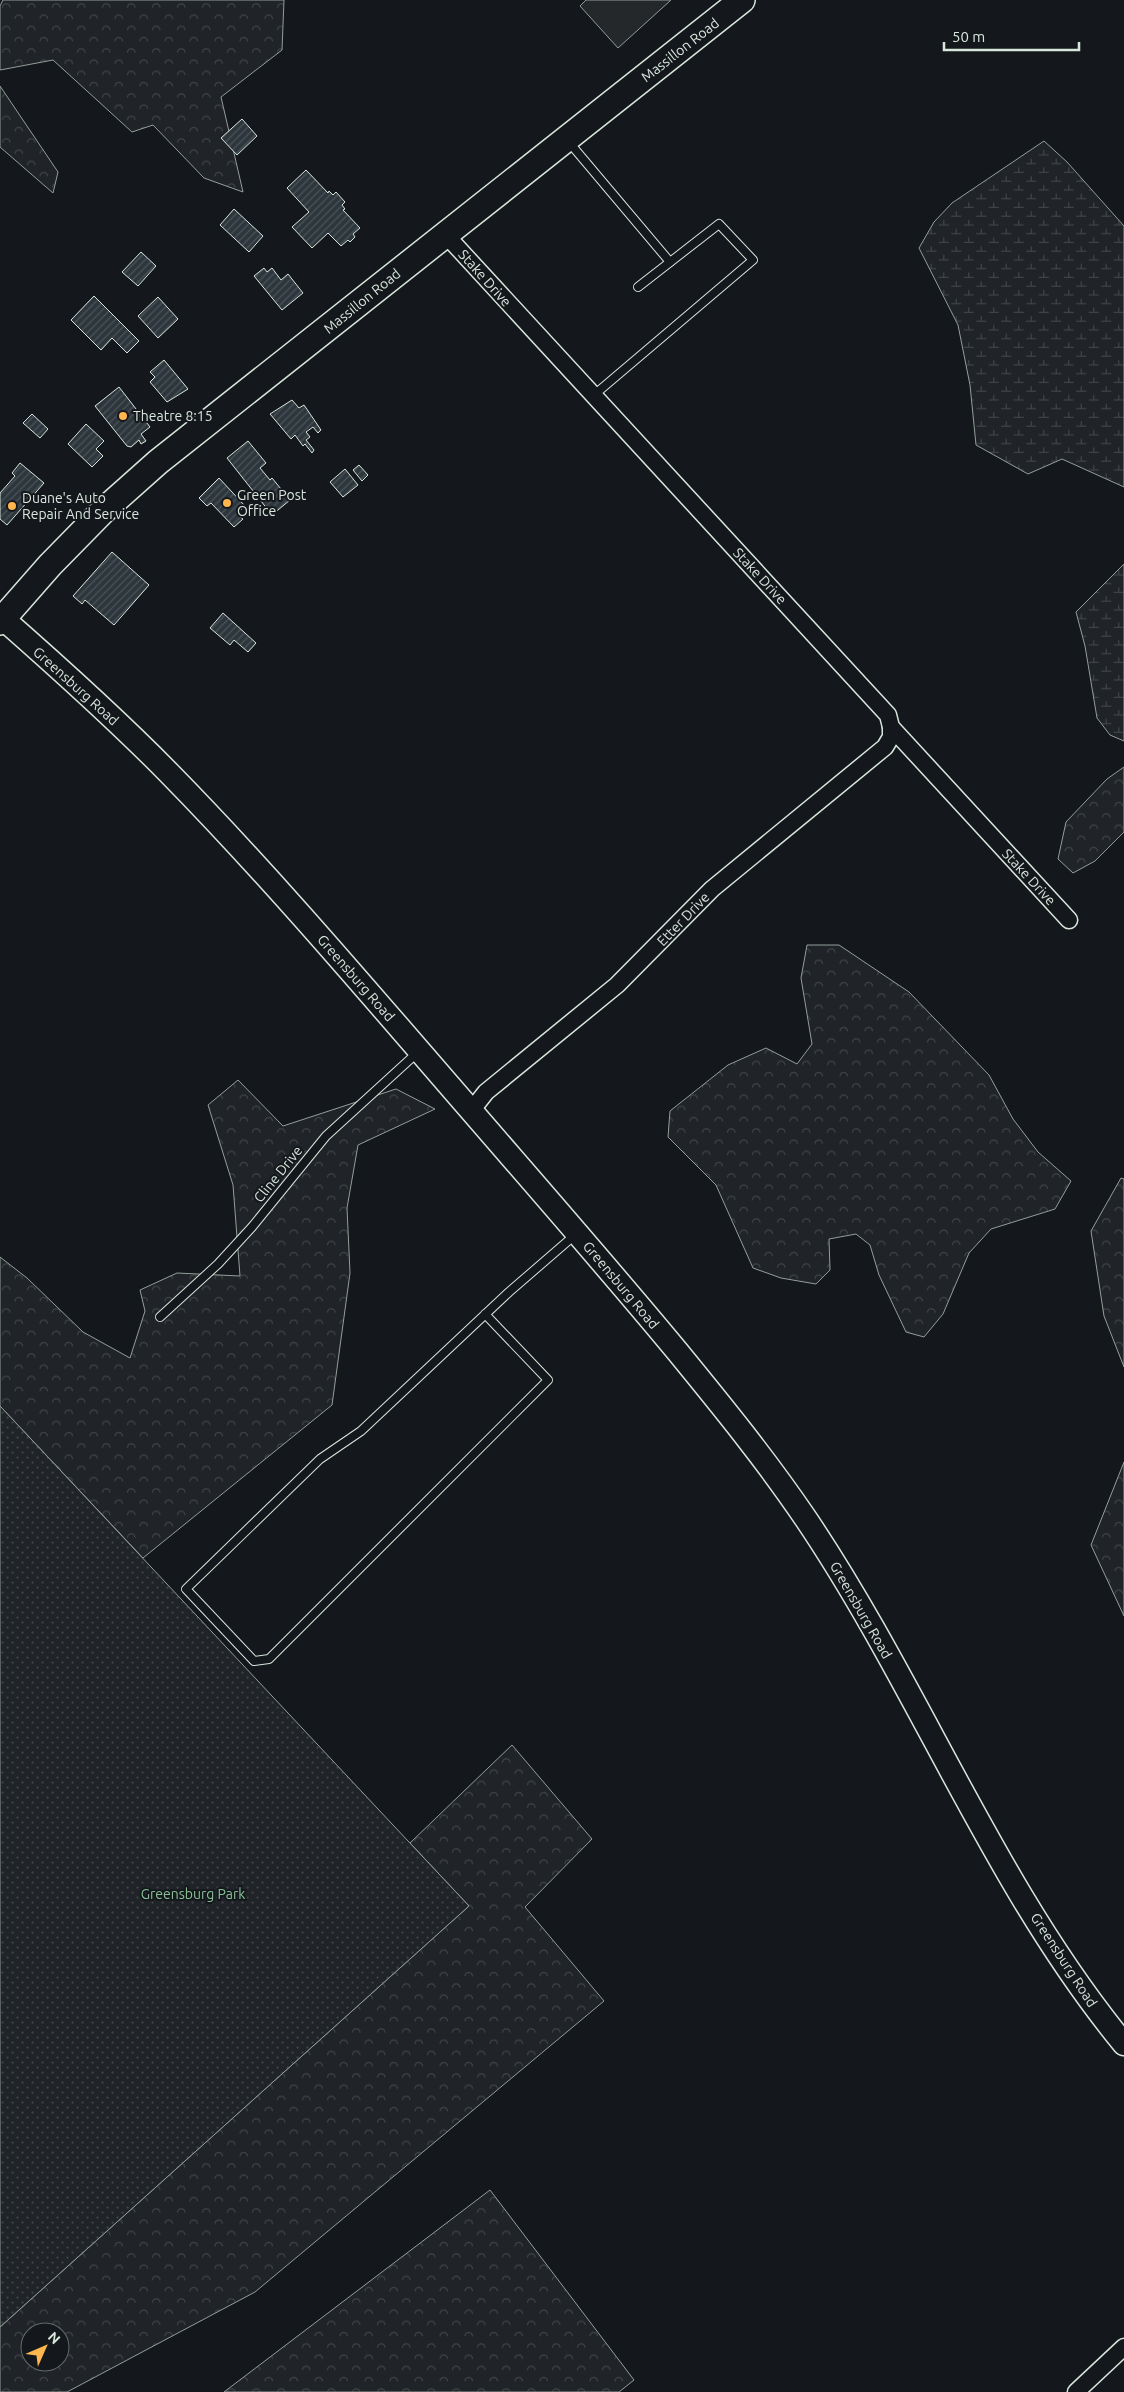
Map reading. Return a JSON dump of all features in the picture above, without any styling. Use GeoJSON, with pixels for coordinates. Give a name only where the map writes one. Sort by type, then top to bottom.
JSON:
{"type":"FeatureCollection","features":[{"type":"Feature","properties":{"kind":"main road","name":"Massillon Road"},"geometry":{"type":"LineString","coordinates":[[1,619],[103,511],[158,462],[742,0]]}},
{"type":"Feature","properties":{"kind":"main road","name":"Greensburg Road"},"geometry":{"type":"LineString","coordinates":[[1,619],[106,712],[168,772],[252,862],[577,1233],[744,1433],[810,1524],[862,1610],[1012,1878],[1064,1965],[1124,2044]]}},
{"type":"Feature","properties":{"kind":"street","name":"Stake Drive"},"geometry":{"type":"LineString","coordinates":[[445,234],[888,715],[891,727],[1069,920]]}},
{"type":"Feature","properties":{"kind":"street","name":"Etter Drive"},"geometry":{"type":"LineString","coordinates":[[471,1111],[486,1092],[617,985],[712,889],[885,747],[890,737],[891,727]]}},
{"type":"Feature","properties":{"kind":"street"},"geometry":{"type":"LineString","coordinates":[[1076,2392],[1124,2347]]}},
{"type":"Feature","properties":{"kind":"lane"},"geometry":{"type":"LineString","coordinates":[[566,139],[670,262]]}},
{"type":"Feature","properties":{"kind":"lane"},"geometry":{"type":"LineString","coordinates":[[594,395],[754,260],[719,224],[638,287]]}},
{"type":"Feature","properties":{"kind":"lane","name":"Cline Drive"},"geometry":{"type":"LineString","coordinates":[[160,1317],[218,1264],[252,1227],[326,1136],[419,1051]]}},
{"type":"Feature","properties":{"kind":"lane"},"geometry":{"type":"LineString","coordinates":[[485,1314],[548,1380],[269,1659],[254,1661],[186,1589],[320,1459],[361,1431],[485,1314],[577,1233]]}},
{"type":"Feature","properties":{"kind":"green space"},"geometry":{"type":"Polygon","coordinates":[[[3,0],[284,0],[282,50],[221,97],[243,192],[204,178],[153,125],[132,132],[53,60],[0,70],[0,6],[3,0]]]}},
{"type":"Feature","properties":{"kind":"green space"},"geometry":{"type":"Polygon","coordinates":[[[0,86],[58,172],[53,193],[0,147],[0,86]]]}},
{"type":"Feature","properties":{"kind":"green space"},"geometry":{"type":"Polygon","coordinates":[[[1044,141],[1067,162],[1124,226],[1124,487],[1062,459],[1028,474],[976,445],[970,385],[958,325],[919,248],[934,222],[952,203],[1044,141]]]}},
{"type":"Feature","properties":{"kind":"green space"},"geometry":{"type":"Polygon","coordinates":[[[1124,564],[1124,741],[1110,735],[1097,718],[1085,646],[1076,612],[1124,564]]]}},
{"type":"Feature","properties":{"kind":"green space"},"geometry":{"type":"Polygon","coordinates":[[[1124,767],[1124,832],[1095,861],[1073,873],[1058,859],[1066,822],[1107,779],[1124,767]]]}},
{"type":"Feature","properties":{"kind":"green space"},"geometry":{"type":"Polygon","coordinates":[[[807,945],[839,945],[909,992],[989,1075],[1013,1119],[1038,1152],[1071,1181],[1055,1209],[991,1229],[969,1253],[943,1314],[924,1337],[906,1332],[879,1275],[870,1245],[856,1234],[829,1239],[830,1270],[816,1284],[781,1278],[753,1268],[716,1185],[668,1137],[670,1111],[728,1065],[766,1048],[797,1064],[812,1044],[801,978],[807,945]]]}},
{"type":"Feature","properties":{"kind":"green space"},"geometry":{"type":"Polygon","coordinates":[[[238,1080],[283,1126],[396,1089],[435,1109],[358,1145],[347,1208],[350,1273],[332,1405],[143,1558],[0,1406],[0,1257],[27,1278],[83,1332],[130,1358],[145,1311],[140,1290],[177,1273],[240,1276],[233,1185],[208,1105],[238,1080]]]}},
{"type":"Feature","properties":{"kind":"green space"},"geometry":{"type":"Polygon","coordinates":[[[1121,1178],[1124,1179],[1124,1367],[1104,1316],[1091,1231],[1121,1178]]]}},
{"type":"Feature","properties":{"kind":"green space","name":"Greensburg Park"},"geometry":{"type":"Polygon","coordinates":[[[0,1406],[469,1906],[0,2327],[0,1406]]]}},
{"type":"Feature","properties":{"kind":"green space"},"geometry":{"type":"Polygon","coordinates":[[[1124,1462],[1124,1616],[1091,1545],[1124,1462]]]}},
{"type":"Feature","properties":{"kind":"green space"},"geometry":{"type":"Polygon","coordinates":[[[512,1745],[592,1839],[525,1907],[604,2001],[255,2292],[67,2392],[0,2392],[0,2327],[469,1906],[410,1843],[512,1745]]]}},
{"type":"Feature","properties":{"kind":"green space"},"geometry":{"type":"Polygon","coordinates":[[[490,2190],[634,2380],[619,2392],[224,2392],[490,2190]]]}},
{"type":"Feature","properties":{"kind":"shaded area"},"geometry":{"type":"Polygon","coordinates":[[[586,0],[671,0],[618,48],[580,6],[586,0]]]}},
{"type":"Feature","properties":{"kind":"building"},"geometry":{"type":"Polygon","coordinates":[[[242,119],[257,136],[237,155],[221,138],[242,119]]]}},
{"type":"Feature","properties":{"kind":"building"},"geometry":{"type":"Polygon","coordinates":[[[306,170],[328,193],[329,191],[333,195],[336,192],[345,202],[342,205],[345,209],[343,210],[360,228],[353,234],[355,237],[350,242],[348,240],[341,246],[328,233],[312,248],[292,227],[309,212],[287,188],[306,170]]]}},
{"type":"Feature","properties":{"kind":"building"},"geometry":{"type":"Polygon","coordinates":[[[234,209],[263,236],[249,252],[220,225],[234,209]]]}},
{"type":"Feature","properties":{"kind":"building"},"geometry":{"type":"Polygon","coordinates":[[[141,252],[156,266],[138,286],[122,272],[141,252]]]}},
{"type":"Feature","properties":{"kind":"building"},"geometry":{"type":"Polygon","coordinates":[[[264,268],[267,272],[272,268],[281,280],[288,274],[303,293],[282,310],[254,276],[264,268]]]}},
{"type":"Feature","properties":{"kind":"building"},"geometry":{"type":"Polygon","coordinates":[[[94,296],[139,341],[127,353],[112,338],[101,350],[71,320],[94,296]]]}},
{"type":"Feature","properties":{"kind":"building"},"geometry":{"type":"Polygon","coordinates":[[[158,297],[178,319],[158,338],[138,316],[158,297]]]}},
{"type":"Feature","properties":{"kind":"building"},"geometry":{"type":"Polygon","coordinates":[[[164,360],[188,389],[167,402],[150,382],[155,377],[150,372],[164,360]]]}},
{"type":"Feature","properties":{"kind":"building","name":"Theatre 8:15"},"geometry":{"type":"Polygon","coordinates":[[[119,387],[150,427],[141,434],[146,441],[141,444],[139,440],[131,447],[127,446],[95,406],[119,387]]]}},
{"type":"Feature","properties":{"kind":"building"},"geometry":{"type":"Polygon","coordinates":[[[292,400],[299,408],[304,405],[321,430],[318,433],[313,427],[306,432],[310,437],[306,440],[314,450],[312,453],[305,444],[303,446],[295,435],[291,439],[270,414],[292,400]]]}},
{"type":"Feature","properties":{"kind":"building"},"geometry":{"type":"Polygon","coordinates":[[[32,414],[48,429],[40,438],[23,423],[32,414]]]}},
{"type":"Feature","properties":{"kind":"building"},"geometry":{"type":"Polygon","coordinates":[[[86,424],[104,441],[96,449],[103,456],[92,467],[68,444],[86,424]]]}},
{"type":"Feature","properties":{"kind":"building"},"geometry":{"type":"Polygon","coordinates":[[[248,441],[266,463],[260,468],[270,480],[272,478],[290,500],[272,515],[227,458],[248,441]]]}},
{"type":"Feature","properties":{"kind":"building","name":"Duane's Auto Repair And Service"},"geometry":{"type":"Polygon","coordinates":[[[20,463],[44,483],[7,525],[0,519],[0,493],[15,476],[12,473],[20,463]]]}},
{"type":"Feature","properties":{"kind":"building"},"geometry":{"type":"Polygon","coordinates":[[[359,465],[368,475],[362,481],[353,470],[359,465]]]}},
{"type":"Feature","properties":{"kind":"building"},"geometry":{"type":"Polygon","coordinates":[[[345,469],[358,485],[343,497],[330,482],[345,469]]]}},
{"type":"Feature","properties":{"kind":"building","name":"Green Post Office"},"geometry":{"type":"Polygon","coordinates":[[[219,478],[245,506],[237,514],[243,519],[234,527],[211,503],[207,506],[199,498],[219,478]]]}},
{"type":"Feature","properties":{"kind":"building"},"geometry":{"type":"Polygon","coordinates":[[[112,552],[149,585],[114,625],[85,600],[82,604],[73,596],[112,552]]]}},
{"type":"Feature","properties":{"kind":"building"},"geometry":{"type":"Polygon","coordinates":[[[223,613],[256,643],[248,652],[234,640],[230,645],[210,628],[223,613]]]}},
{"type":"Feature","properties":{"kind":"place","name":"Theatre 8:15"},"geometry":{"type":"Point","coordinates":[123,416]}},
{"type":"Feature","properties":{"kind":"place","name":"Green Post Office"},"geometry":{"type":"Point","coordinates":[227,503]}},
{"type":"Feature","properties":{"kind":"place","name":"Duane's Auto Repair And Service"},"geometry":{"type":"Point","coordinates":[12,506]}}]}
